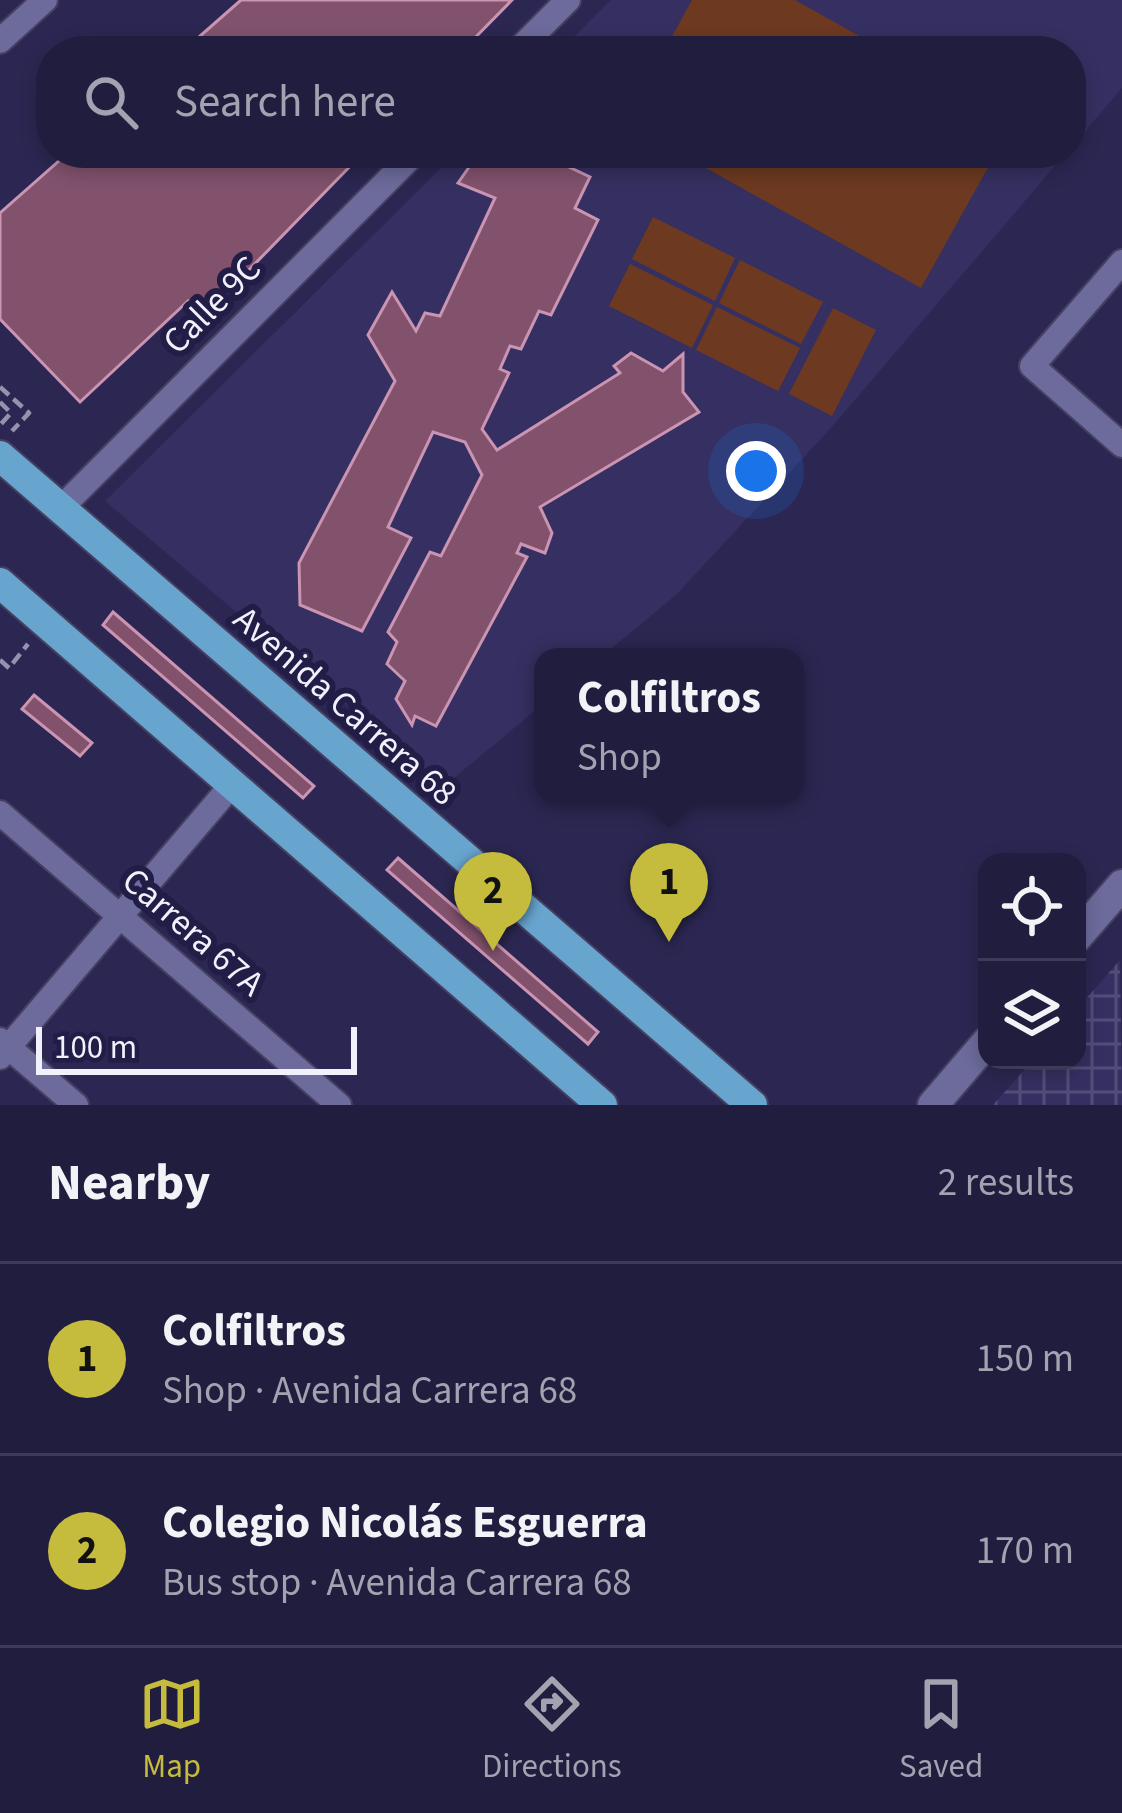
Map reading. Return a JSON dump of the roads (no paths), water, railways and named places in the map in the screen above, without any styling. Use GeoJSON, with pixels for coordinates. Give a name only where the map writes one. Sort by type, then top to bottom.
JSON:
{"type":"FeatureCollection","features":[{"type":"Feature","properties":{"kind":"main road","name":"Avenida Carrera 68"},"geometry":{"type":"LineString","coordinates":[[6,443],[60,509],[752,1105]]}},
{"type":"Feature","properties":{"kind":"main road"},"geometry":{"type":"LineString","coordinates":[[0,583],[602,1105]]}},
{"type":"Feature","properties":{"kind":"street"},"geometry":{"type":"LineString","coordinates":[[0,41],[45,0]]}},
{"type":"Feature","properties":{"kind":"street"},"geometry":{"type":"LineString","coordinates":[[532,36],[568,0]]}},
{"type":"Feature","properties":{"kind":"street","name":"Calle 9C"},"geometry":{"type":"LineString","coordinates":[[60,509],[400,168]]}},
{"type":"Feature","properties":{"kind":"street"},"geometry":{"type":"LineString","coordinates":[[1122,262],[1032,366],[1122,445]]}},
{"type":"Feature","properties":{"kind":"street"},"geometry":{"type":"LineString","coordinates":[[76,1105],[3,1048],[231,787]]}},
{"type":"Feature","properties":{"kind":"street","name":"Carrera 67A"},"geometry":{"type":"LineString","coordinates":[[0,813],[340,1105]]}},
{"type":"Feature","properties":{"kind":"street"},"geometry":{"type":"LineString","coordinates":[[1086,927],[1122,885]]}},
{"type":"Feature","properties":{"kind":"street"},"geometry":{"type":"LineString","coordinates":[[933,1105],[978,1052]]}},
{"type":"Feature","properties":{"kind":"place","name":"Colfiltros"},"geometry":{"type":"Point","coordinates":[669,942]}},
{"type":"Feature","properties":{"kind":"place","name":"Colegio Nicolás Esguerra"},"geometry":{"type":"Point","coordinates":[493,951]}}]}
